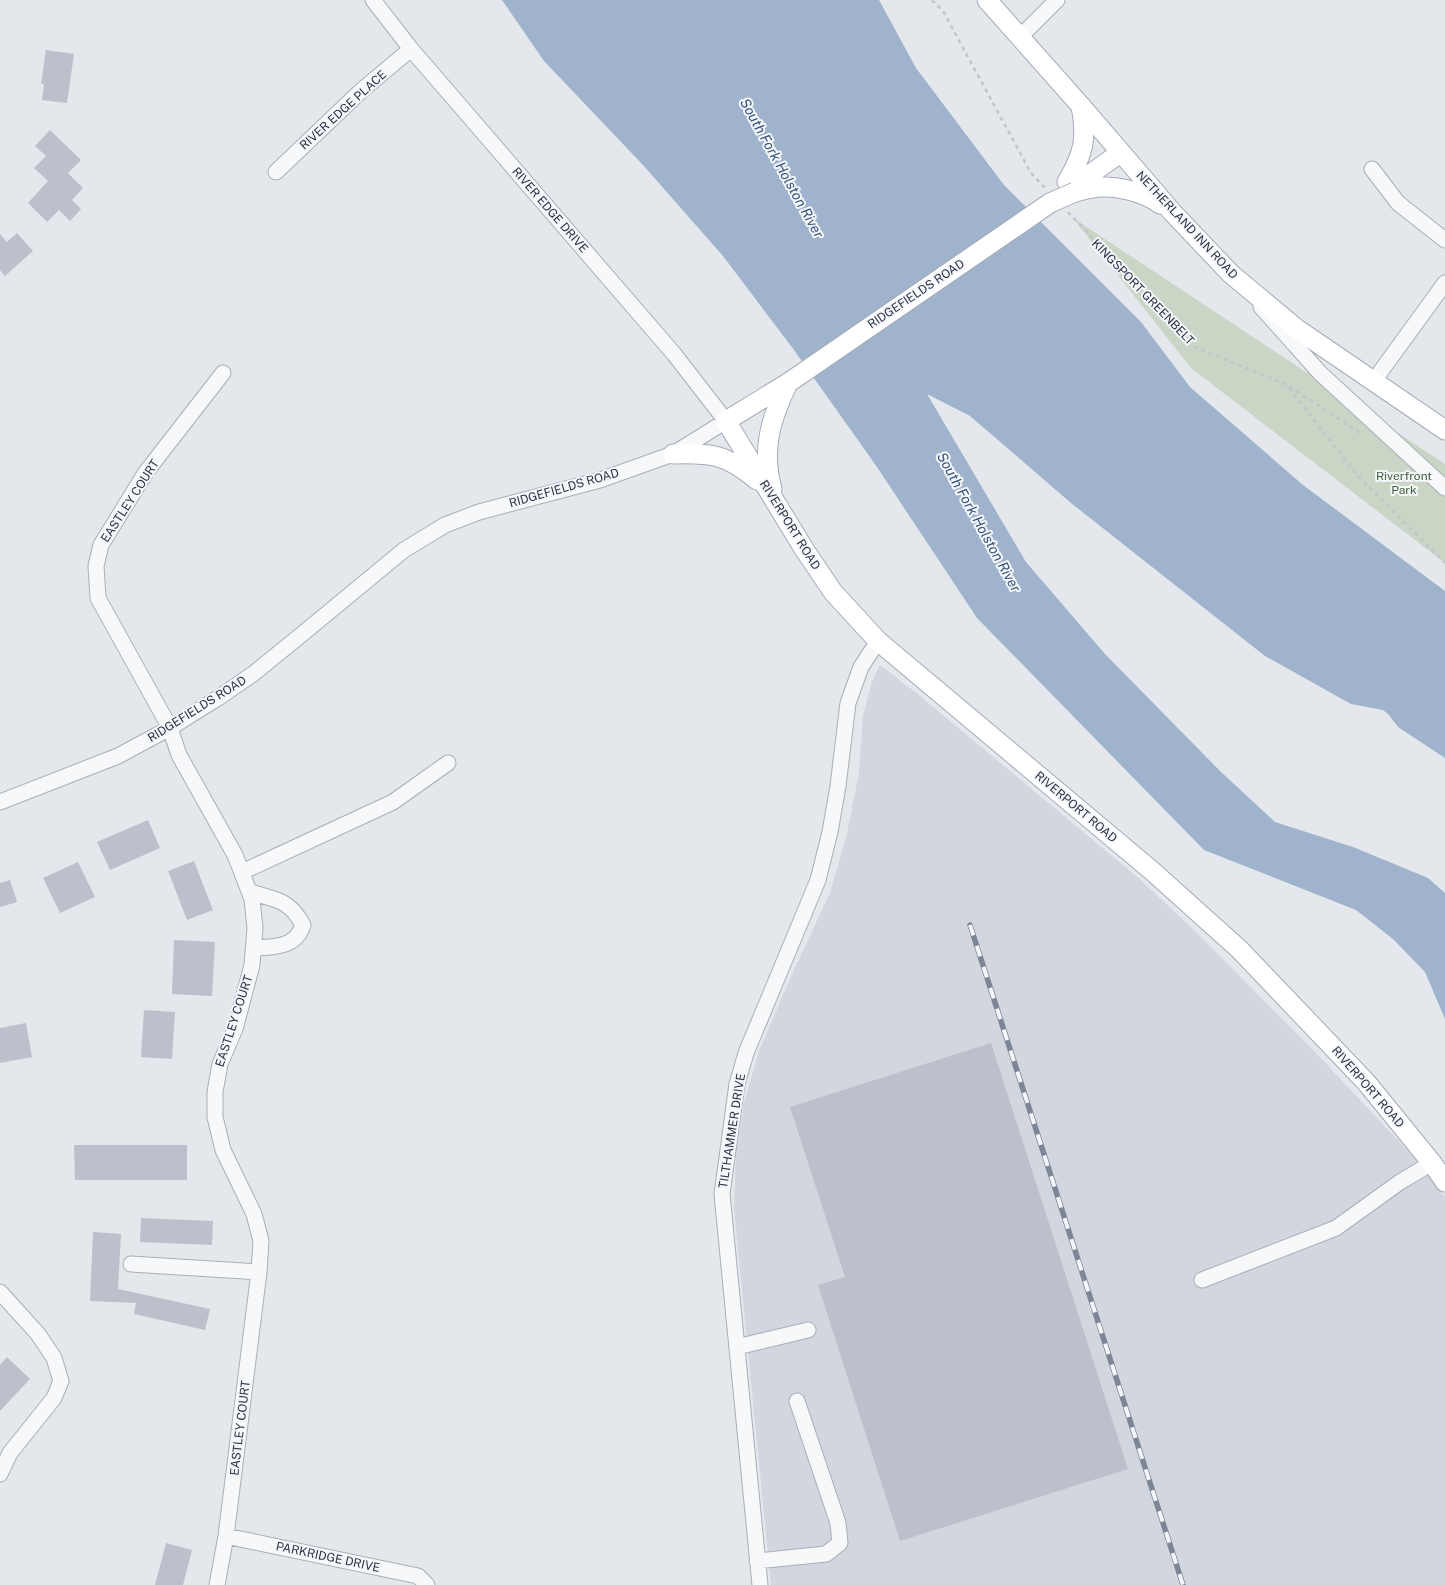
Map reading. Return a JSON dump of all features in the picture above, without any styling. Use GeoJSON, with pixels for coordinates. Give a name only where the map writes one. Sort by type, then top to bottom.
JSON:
{"type":"FeatureCollection","features":[{"type":"Feature","properties":{"kind":"main road","name":"NETHERLAND INN ROAD"},"geometry":{"type":"LineString","coordinates":[[988,0],[1173,213],[1231,274],[1298,329],[1445,430]]}},
{"type":"Feature","properties":{"kind":"main road"},"geometry":{"type":"LineString","coordinates":[[1081,106],[1085,128],[1082,152],[1071,187],[1099,187],[1132,191],[1154,200],[1173,213]]}},
{"type":"Feature","properties":{"kind":"main road","name":"RIDGEFIELDS ROAD"},"geometry":{"type":"LineString","coordinates":[[726,421],[788,383],[1050,198],[1071,187],[1120,152]]}},
{"type":"Feature","properties":{"kind":"main road"},"geometry":{"type":"LineString","coordinates":[[777,504],[770,479],[767,457],[769,432],[776,407],[788,383]]}},
{"type":"Feature","properties":{"kind":"main road","name":"RIVERPORT ROAD"},"geometry":{"type":"LineString","coordinates":[[726,421],[804,549],[833,592],[878,641],[1144,864],[1239,949],[1366,1082],[1432,1163],[1445,1182]]}},
{"type":"Feature","properties":{"kind":"main road"},"geometry":{"type":"LineString","coordinates":[[673,454],[704,453],[720,456],[737,464],[756,480],[777,504]]}},
{"type":"Feature","properties":{"kind":"street","name":"RIVER EDGE DRIVE"},"geometry":{"type":"LineString","coordinates":[[373,0],[411,49],[674,354],[726,421]]}},
{"type":"Feature","properties":{"kind":"street"},"geometry":{"type":"LineString","coordinates":[[1020,37],[1057,0]]}},
{"type":"Feature","properties":{"kind":"street","name":"RIVER EDGE PLACE"},"geometry":{"type":"LineString","coordinates":[[276,172],[362,90],[411,49]]}},
{"type":"Feature","properties":{"kind":"street"},"geometry":{"type":"LineString","coordinates":[[1372,169],[1398,203],[1445,240]]}},
{"type":"Feature","properties":{"kind":"street"},"geometry":{"type":"LineString","coordinates":[[1231,274],[1320,373],[1445,488]]}},
{"type":"Feature","properties":{"kind":"street"},"geometry":{"type":"LineString","coordinates":[[1373,382],[1445,283]]}},
{"type":"Feature","properties":{"kind":"street","name":"EASTLEY COURT"},"geometry":{"type":"LineString","coordinates":[[217,1585],[226,1536],[259,1272],[261,1241],[254,1214],[223,1150],[215,1117],[215,1092],[220,1064],[235,1029],[252,965],[255,928],[252,899],[235,855],[179,755],[170,728],[98,598],[96,566],[101,545],[146,472],[223,373]]}},
{"type":"Feature","properties":{"kind":"street","name":"RIDGEFIELDS ROAD"},"geometry":{"type":"LineString","coordinates":[[0,802],[118,756],[170,728],[253,674],[387,563],[418,540],[445,525],[479,512],[600,480],[673,454],[726,421]]}},
{"type":"Feature","properties":{"kind":"street","name":"TILTHAMMER DRIVE"},"geometry":{"type":"LineString","coordinates":[[760,1585],[722,1194],[737,1084],[746,1054],[818,880],[830,832],[838,786],[848,703],[861,667],[878,641]]}},
{"type":"Feature","properties":{"kind":"street"},"geometry":{"type":"LineString","coordinates":[[242,872],[394,802],[448,763]]}},
{"type":"Feature","properties":{"kind":"street"},"geometry":{"type":"LineString","coordinates":[[250,892],[287,904],[297,915],[302,925],[300,933],[287,944],[279,947],[254,948]]}},
{"type":"Feature","properties":{"kind":"street"},"geometry":{"type":"LineString","coordinates":[[1202,1280],[1336,1228],[1400,1182],[1432,1163]]}},
{"type":"Feature","properties":{"kind":"street"},"geometry":{"type":"LineString","coordinates":[[131,1264],[259,1272]]}},
{"type":"Feature","properties":{"kind":"street"},"geometry":{"type":"LineString","coordinates":[[0,1292],[38,1334],[54,1358],[61,1381],[54,1398],[10,1453],[0,1474]]}},
{"type":"Feature","properties":{"kind":"street"},"geometry":{"type":"LineString","coordinates":[[737,1347],[808,1330]]}},
{"type":"Feature","properties":{"kind":"street"},"geometry":{"type":"LineString","coordinates":[[757,1561],[826,1554],[840,1543],[838,1523],[797,1401]]}},
{"type":"Feature","properties":{"kind":"street","name":"PARKRIDGE DRIVE"},"geometry":{"type":"LineString","coordinates":[[226,1536],[418,1576],[427,1585]]}},
{"type":"Feature","properties":{"kind":"path"},"geometry":{"type":"LineString","coordinates":[[932,0],[943,11],[1031,173],[1050,198]]}},
{"type":"Feature","properties":{"kind":"path","name":"KINGSPORT GREENBELT"},"geometry":{"type":"LineString","coordinates":[[1067,212],[1195,347],[1286,385],[1362,434]]}},
{"type":"Feature","properties":{"kind":"path"},"geometry":{"type":"LineString","coordinates":[[1286,385],[1357,475],[1445,561]]}},
{"type":"Feature","properties":{"kind":"shaded area"},"geometry":{"type":"Polygon","coordinates":[[[880,665],[1135,875],[1191,927],[1314,1051],[1410,1153],[1445,1197],[1445,1585],[771,1585],[734,1209],[736,1157],[744,1103],[759,1051],[830,893],[846,838],[859,773],[863,716],[872,681],[880,665]]]}},
{"type":"Feature","properties":{"kind":"green space","name":"Riverfront Park"},"geometry":{"type":"Polygon","coordinates":[[[1073,218],[1445,464],[1445,563],[1191,368],[1073,218]]]}},
{"type":"Feature","properties":{"kind":"water","name":"South Fork Holston River"},"geometry":{"type":"Polygon","coordinates":[[[502,0],[879,0],[916,68],[1004,185],[1141,322],[1190,387],[1303,485],[1445,591],[1445,758],[1398,727],[1383,710],[1351,704],[1265,656],[1071,503],[970,416],[927,394],[1026,562],[1105,654],[1220,771],[1275,822],[1353,847],[1428,878],[1445,893],[1445,1019],[1425,972],[1393,939],[1356,910],[1204,850],[977,618],[877,467],[794,350],[723,256],[643,165],[544,61],[502,0]]]}},
{"type":"Feature","properties":{"kind":"building"},"geometry":{"type":"Polygon","coordinates":[[[46,50],[74,54],[67,103],[42,100],[44,84],[41,84],[46,50]]]}},
{"type":"Feature","properties":{"kind":"building"},"geometry":{"type":"Polygon","coordinates":[[[50,130],[81,160],[68,173],[83,188],[72,200],[81,209],[70,221],[59,210],[47,222],[28,203],[48,181],[34,168],[46,156],[35,146],[50,130]]]}},
{"type":"Feature","properties":{"kind":"building"},"geometry":{"type":"Polygon","coordinates":[[[17,233],[33,251],[5,276],[0,270],[0,234],[7,242],[17,233]]]}},
{"type":"Feature","properties":{"kind":"building"},"geometry":{"type":"Polygon","coordinates":[[[148,820],[160,848],[110,870],[97,842],[148,820]]]}},
{"type":"Feature","properties":{"kind":"building"},"geometry":{"type":"Polygon","coordinates":[[[194,861],[213,910],[187,920],[168,871],[194,861]]]}},
{"type":"Feature","properties":{"kind":"building"},"geometry":{"type":"Polygon","coordinates":[[[78,862],[95,897],[60,913],[43,878],[78,862]]]}},
{"type":"Feature","properties":{"kind":"building"},"geometry":{"type":"Polygon","coordinates":[[[10,880],[17,902],[0,907],[0,883],[10,880]]]}},
{"type":"Feature","properties":{"kind":"building"},"geometry":{"type":"Polygon","coordinates":[[[174,940],[215,942],[212,996],[172,994],[174,940]]]}},
{"type":"Feature","properties":{"kind":"building"},"geometry":{"type":"Polygon","coordinates":[[[144,1010],[175,1012],[172,1059],[141,1057],[144,1010]]]}},
{"type":"Feature","properties":{"kind":"building"},"geometry":{"type":"Polygon","coordinates":[[[26,1023],[32,1057],[0,1063],[0,1028],[26,1023]]]}},
{"type":"Feature","properties":{"kind":"building"},"geometry":{"type":"Polygon","coordinates":[[[991,1043],[1128,1469],[900,1541],[818,1285],[845,1277],[790,1107],[991,1043]]]}},
{"type":"Feature","properties":{"kind":"building"},"geometry":{"type":"Polygon","coordinates":[[[74,1145],[187,1145],[187,1180],[75,1180],[74,1145]]]}},
{"type":"Feature","properties":{"kind":"building"},"geometry":{"type":"Polygon","coordinates":[[[141,1218],[213,1221],[212,1245],[140,1242],[141,1218]]]}},
{"type":"Feature","properties":{"kind":"building"},"geometry":{"type":"Polygon","coordinates":[[[93,1232],[121,1234],[118,1289],[210,1309],[205,1330],[134,1314],[136,1303],[90,1301],[93,1232]]]}},
{"type":"Feature","properties":{"kind":"building"},"geometry":{"type":"Polygon","coordinates":[[[7,1357],[30,1379],[0,1411],[0,1365],[7,1357]]]}},
{"type":"Feature","properties":{"kind":"building"},"geometry":{"type":"Polygon","coordinates":[[[166,1543],[192,1550],[183,1585],[155,1585],[166,1543]]]}},
{"type":"Feature","properties":{"kind":"railway"},"geometry":{"type":"LineString","coordinates":[[970,925],[1183,1585]]}}]}
